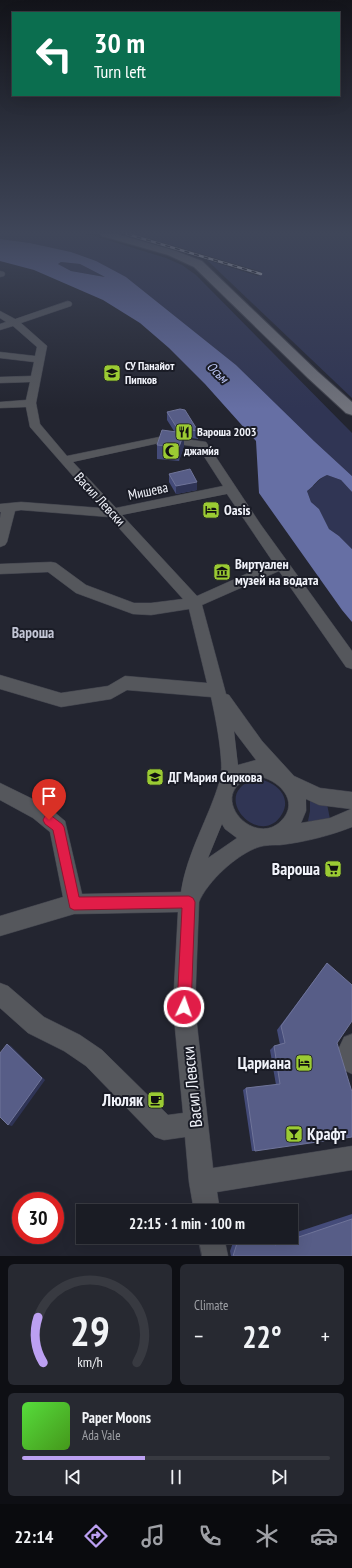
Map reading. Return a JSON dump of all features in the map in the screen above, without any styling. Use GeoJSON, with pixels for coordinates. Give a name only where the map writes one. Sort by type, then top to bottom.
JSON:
{"type":"FeatureCollection","features":[{"type":"Feature","properties":{"kind":"street"},"geometry":{"type":"LineString","coordinates":[[228,293],[313,375],[352,410]]}},
{"type":"Feature","properties":{"kind":"street"},"geometry":{"type":"LineString","coordinates":[[0,327],[68,304]]}},
{"type":"Feature","properties":{"kind":"street","name":"Васил Левски"},"geometry":{"type":"LineString","coordinates":[[0,314],[15,323],[42,346],[30,403],[34,426],[114,513],[194,604],[226,731],[229,781]]}},
{"type":"Feature","properties":{"kind":"street"},"geometry":{"type":"LineString","coordinates":[[0,355],[39,360]]}},
{"type":"Feature","properties":{"kind":"street"},"geometry":{"type":"LineString","coordinates":[[0,380],[35,379]]}},
{"type":"Feature","properties":{"kind":"street"},"geometry":{"type":"LineString","coordinates":[[0,405],[30,403]]}},
{"type":"Feature","properties":{"kind":"street"},"geometry":{"type":"LineString","coordinates":[[64,460],[164,439],[202,444],[280,565],[352,663]]}},
{"type":"Feature","properties":{"kind":"street","name":"Мишева"},"geometry":{"type":"LineString","coordinates":[[4,508],[21,506],[114,513],[230,489]]}},
{"type":"Feature","properties":{"kind":"street"},"geometry":{"type":"LineString","coordinates":[[0,542],[4,508]]}},
{"type":"Feature","properties":{"kind":"street"},"geometry":{"type":"LineString","coordinates":[[0,569],[51,567],[81,588],[133,608],[151,609],[194,604],[280,565]]}},
{"type":"Feature","properties":{"kind":"street"},"geometry":{"type":"LineString","coordinates":[[0,682],[61,700],[111,692],[125,683],[217,691],[244,733],[261,754],[286,779],[296,793],[298,803],[296,814],[288,827],[219,860],[201,879],[189,902],[74,904],[0,926]]}},
{"type":"Feature","properties":{"kind":"street"},"geometry":{"type":"LineString","coordinates":[[352,801],[319,796],[271,770],[259,767],[248,768],[237,773],[229,781],[224,791],[223,802],[226,813],[232,823],[240,831],[252,836],[267,837],[330,826],[352,818]]}},
{"type":"Feature","properties":{"kind":"street"},"geometry":{"type":"LineString","coordinates":[[0,791],[40,812],[58,827],[74,904]]}},
{"type":"Feature","properties":{"kind":"street","name":"Васил Левски"},"geometry":{"type":"LineString","coordinates":[[206,1204],[202,1182],[184,1007],[189,902],[196,864],[207,835],[223,802]]}},
{"type":"Feature","properties":{"kind":"street"},"geometry":{"type":"LineString","coordinates":[[0,994],[36,1025],[72,1043],[94,1058],[164,1128],[196,1123]]}},
{"type":"Feature","properties":{"kind":"street"},"geometry":{"type":"LineString","coordinates":[[352,1045],[348,1050],[352,1062]]}},
{"type":"Feature","properties":{"kind":"street"},"geometry":{"type":"LineString","coordinates":[[202,1182],[352,1158]]}},
{"type":"Feature","properties":{"kind":"street"},"geometry":{"type":"LineString","coordinates":[[212,1244],[215,1256]]}},
{"type":"Feature","properties":{"kind":"shaded area"},"geometry":{"type":"Polygon","coordinates":[[[146,293],[213,293],[352,433],[352,476],[314,441],[236,365],[146,293]]]}},
{"type":"Feature","properties":{"kind":"shaded area"},"geometry":{"type":"Polygon","coordinates":[[[241,293],[352,293],[352,398],[241,293]]]}},
{"type":"Feature","properties":{"kind":"shaded area"},"geometry":{"type":"Polygon","coordinates":[[[327,475],[341,480],[352,492],[352,549],[339,536],[329,529],[319,509],[311,502],[307,491],[320,479],[327,475]]]}},
{"type":"Feature","properties":{"kind":"shaded area"},"geometry":{"type":"Polygon","coordinates":[[[256,779],[269,782],[280,790],[283,795],[285,807],[282,814],[273,824],[262,826],[251,823],[242,816],[237,806],[236,796],[242,786],[256,779]]]}},
{"type":"Feature","properties":{"kind":"shaded area"},"geometry":{"type":"Polygon","coordinates":[[[310,799],[327,804],[330,819],[308,821],[310,799]]]}},
{"type":"Feature","properties":{"kind":"water","name":"Осъм"},"geometry":{"type":"Polygon","coordinates":[[[86,293],[146,293],[236,365],[352,476],[352,492],[341,480],[327,475],[320,479],[307,491],[311,502],[319,509],[329,529],[339,536],[352,549],[352,622],[259,493],[256,441],[205,384],[169,348],[140,323],[103,300],[86,293]]]}},
{"type":"Feature","properties":{"kind":"building"},"geometry":{"type":"Polygon","coordinates":[[[180,409],[185,410],[198,431],[177,428],[167,412],[180,409]]]}},
{"type":"Feature","properties":{"kind":"building"},"geometry":{"type":"Polygon","coordinates":[[[162,430],[184,433],[179,447],[157,445],[162,430]]]}},
{"type":"Feature","properties":{"kind":"building"},"geometry":{"type":"Polygon","coordinates":[[[190,469],[197,482],[176,486],[169,474],[190,469]]]}},
{"type":"Feature","properties":{"kind":"building","name":"Цариана"},"geometry":{"type":"Polygon","coordinates":[[[327,963],[352,985],[352,1021],[337,1043],[352,1092],[352,1137],[255,1151],[246,1088],[280,1084],[274,1046],[285,1043],[281,1026],[327,963]]]}},
{"type":"Feature","properties":{"kind":"building"},"geometry":{"type":"Polygon","coordinates":[[[7,1044],[42,1078],[8,1125],[0,1117],[0,1053],[7,1044]]]}},
{"type":"Feature","properties":{"kind":"building"},"geometry":{"type":"Polygon","coordinates":[[[352,1219],[352,1256],[233,1256],[237,1244],[298,1244],[298,1237],[352,1219]]]}},
{"type":"Feature","properties":{"kind":"place","name":"СУ Панайот Пипков"},"geometry":{"type":"Point","coordinates":[112,373]}},
{"type":"Feature","properties":{"kind":"place","name":"Вароша 2003"},"geometry":{"type":"Point","coordinates":[184,432]}},
{"type":"Feature","properties":{"kind":"place","name":"джами́я"},"geometry":{"type":"Point","coordinates":[171,451]}},
{"type":"Feature","properties":{"kind":"place","name":"Oasis"},"geometry":{"type":"Point","coordinates":[211,510]}},
{"type":"Feature","properties":{"kind":"place","name":"Виртуален музей на водата"},"geometry":{"type":"Point","coordinates":[222,572]}},
{"type":"Feature","properties":{"kind":"place","name":"ДГ Мария Сиркова"},"geometry":{"type":"Point","coordinates":[155,777]}},
{"type":"Feature","properties":{"kind":"place","name":"Вароша"},"geometry":{"type":"Point","coordinates":[333,869]}},
{"type":"Feature","properties":{"kind":"place","name":"Цариана"},"geometry":{"type":"Point","coordinates":[304,1063]}},
{"type":"Feature","properties":{"kind":"place","name":"Люляк"},"geometry":{"type":"Point","coordinates":[156,1100]}},
{"type":"Feature","properties":{"kind":"place","name":"Крафт"},"geometry":{"type":"Point","coordinates":[294,1134]}},
{"type":"Feature","properties":{"kind":"district","name":"Вароша"},"geometry":{"type":"Point","coordinates":[33,633]}},
{"type":"Feature","properties":{"kind":"route"},"geometry":{"type":"LineString","coordinates":[[49,820],[58,827],[74,904],[189,902],[184,1007]]}}]}
